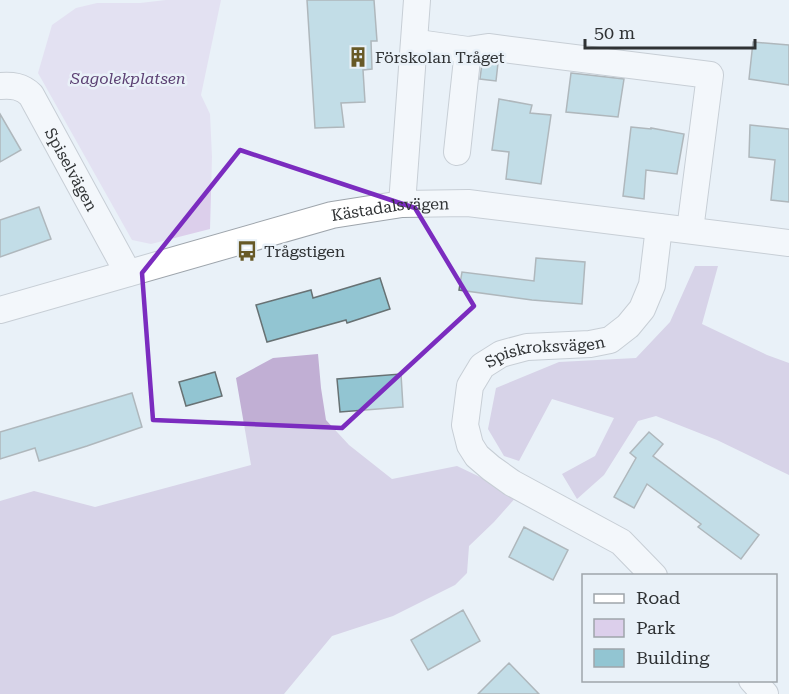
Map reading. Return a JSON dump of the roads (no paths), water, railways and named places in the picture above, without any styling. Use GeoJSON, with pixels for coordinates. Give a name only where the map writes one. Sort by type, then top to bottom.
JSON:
{"type":"FeatureCollection","features":[{"type":"Feature","properties":{"kind":"street"},"geometry":{"type":"LineString","coordinates":[[402,204],[417,0]]}},
{"type":"Feature","properties":{"kind":"street"},"geometry":{"type":"LineString","coordinates":[[414,45],[425,44],[468,50],[488,47],[710,75],[690,230]]}},
{"type":"Feature","properties":{"kind":"street"},"geometry":{"type":"LineString","coordinates":[[457,152],[468,50]]}},
{"type":"Feature","properties":{"kind":"street","name":"Spiselvägen"},"geometry":{"type":"LineString","coordinates":[[0,86],[19,87],[31,95],[128,273]]}},
{"type":"Feature","properties":{"kind":"street","name":"Kästadalsvägen"},"geometry":{"type":"LineString","coordinates":[[0,310],[332,215],[402,204],[468,203],[789,243]]}},
{"type":"Feature","properties":{"kind":"street","name":"Spiskroksvägen"},"geometry":{"type":"LineString","coordinates":[[652,574],[621,542],[512,483],[491,468],[477,456],[470,445],[465,425],[470,386],[482,366],[501,354],[527,347],[590,344],[610,340],[628,326],[642,309],[652,285],[659,227]]}},
{"type":"Feature","properties":{"kind":"street"},"geometry":{"type":"LineString","coordinates":[[753,682],[765,694]]}},
{"type":"Feature","properties":{"kind":"place","name":"Förskolan Tråget"},"geometry":{"type":"Point","coordinates":[358,57]}},
{"type":"Feature","properties":{"kind":"place","name":"Trågstigen"},"geometry":{"type":"Point","coordinates":[247,251]}},
{"type":"Feature","properties":{"kind":"park label","name":"Sagolekplatsen"},"geometry":{"type":"Point","coordinates":[128,78]}}]}
